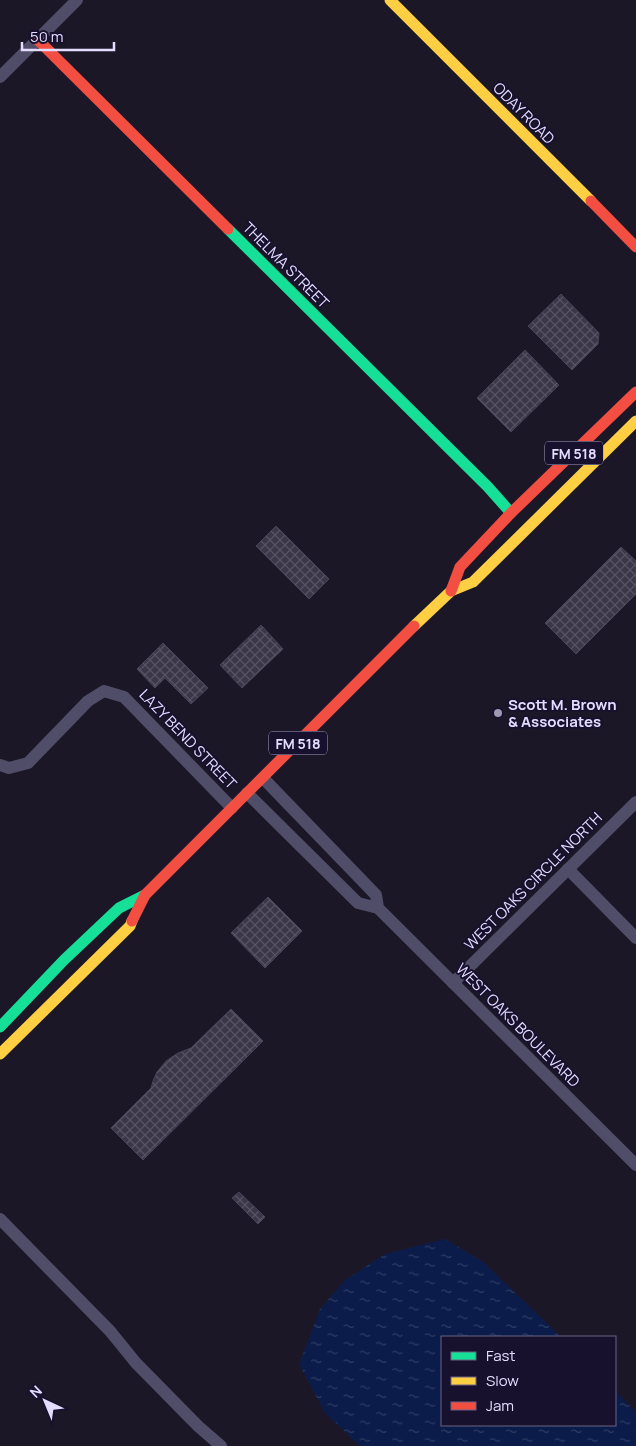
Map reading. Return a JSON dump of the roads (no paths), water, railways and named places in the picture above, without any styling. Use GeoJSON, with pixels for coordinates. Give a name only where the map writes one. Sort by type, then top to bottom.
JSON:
{"type":"FeatureCollection","features":[{"type":"Feature","properties":{"kind":"main road","name":"ODAY ROAD"},"geometry":{"type":"LineString","coordinates":[[390,0],[636,247]]}},
{"type":"Feature","properties":{"kind":"main road","name":"THELMA STREET"},"geometry":{"type":"LineString","coordinates":[[38,40],[469,468],[511,513]]}},
{"type":"Feature","properties":{"kind":"main road","name":"FM 518"},"geometry":{"type":"LineString","coordinates":[[0,1027],[64,960],[119,908],[145,895],[263,778],[451,590],[460,567],[511,513],[636,392]]}},
{"type":"Feature","properties":{"kind":"main road","name":"FM 518"},"geometry":{"type":"LineString","coordinates":[[451,590],[473,582],[636,421]]}},
{"type":"Feature","properties":{"kind":"main road","name":"FM 518"},"geometry":{"type":"LineString","coordinates":[[0,1054],[130,926],[145,895]]}},
{"type":"Feature","properties":{"kind":"main road"},"geometry":{"type":"LineString","coordinates":[[62,992],[71,971],[99,938],[100,926]]}},
{"type":"Feature","properties":{"kind":"main road"},"geometry":{"type":"LineString","coordinates":[[28,1027],[34,1010],[51,989],[64,960]]}},
{"type":"Feature","properties":{"kind":"street"},"geometry":{"type":"LineString","coordinates":[[0,77],[77,0]]}},
{"type":"Feature","properties":{"kind":"street","name":"LAZY BEND STREET"},"geometry":{"type":"LineString","coordinates":[[0,765],[9,768],[28,763],[88,701],[104,691],[124,697],[232,808]]}},
{"type":"Feature","properties":{"kind":"street","name":"WEST OAKS BOULEVARD"},"geometry":{"type":"LineString","coordinates":[[263,778],[376,895],[378,908]]}},
{"type":"Feature","properties":{"kind":"street","name":"WEST OAKS BOULEVARD"},"geometry":{"type":"LineString","coordinates":[[247,793],[358,903],[378,908],[636,1165]]}},
{"type":"Feature","properties":{"kind":"street","name":"WEST OAKS CIRCLE NORTH"},"geometry":{"type":"LineString","coordinates":[[453,983],[636,802]]}},
{"type":"Feature","properties":{"kind":"street"},"geometry":{"type":"LineString","coordinates":[[327,871],[340,858]]}},
{"type":"Feature","properties":{"kind":"street"},"geometry":{"type":"LineString","coordinates":[[568,869],[636,938]]}},
{"type":"Feature","properties":{"kind":"street"},"geometry":{"type":"LineString","coordinates":[[0,1219],[110,1331],[136,1363],[198,1426],[222,1446]]}},
{"type":"Feature","properties":{"kind":"water"},"geometry":{"type":"Polygon","coordinates":[[[445,1239],[482,1261],[560,1336],[441,1336],[441,1426],[616,1426],[616,1392],[636,1412],[636,1446],[360,1446],[325,1413],[299,1364],[320,1309],[344,1281],[385,1254],[445,1239]]]}},
{"type":"Feature","properties":{"kind":"place","name":"Scott M. Brown & Associates"},"geometry":{"type":"Point","coordinates":[498,713]}}]}
